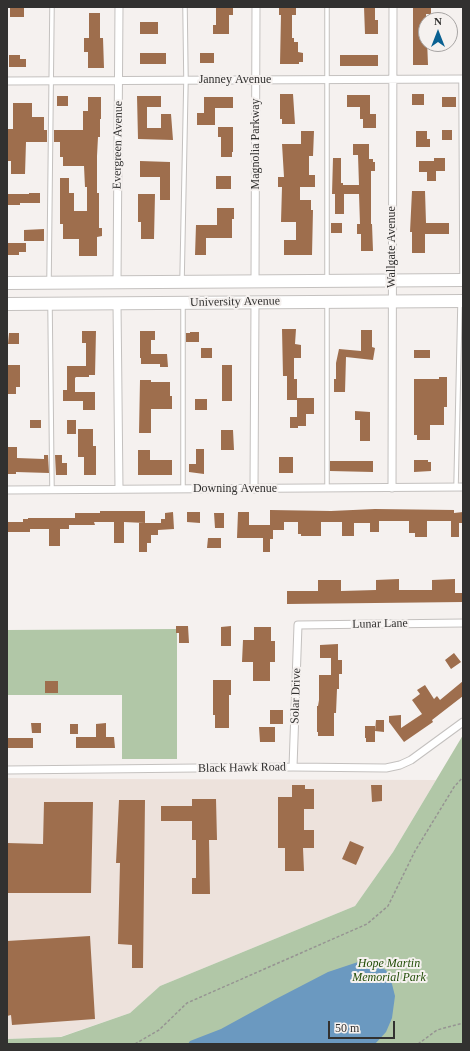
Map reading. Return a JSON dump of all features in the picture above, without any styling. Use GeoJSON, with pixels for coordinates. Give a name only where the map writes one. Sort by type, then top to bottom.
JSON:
{"type":"FeatureCollection","features":[{"type":"Feature","properties":{"kind":"main road","name":"University Avenue"},"geometry":{"type":"LineString","coordinates":[[7,283],[462,280]]}},
{"type":"Feature","properties":{"kind":"main road","name":"University Avenue"},"geometry":{"type":"LineString","coordinates":[[7,304],[392,300],[462,301]]}},
{"type":"Feature","properties":{"kind":"street","name":"Evergreen Avenue"},"geometry":{"type":"LineString","coordinates":[[117,282],[119,7]]}},
{"type":"Feature","properties":{"kind":"street","name":"Magnolia Parkway"},"geometry":{"type":"LineString","coordinates":[[255,282],[256,7]]}},
{"type":"Feature","properties":{"kind":"street","name":"Wallgate Avenue"},"geometry":{"type":"LineString","coordinates":[[392,488],[393,7]]}},
{"type":"Feature","properties":{"kind":"street","name":"Janney Avenue"},"geometry":{"type":"LineString","coordinates":[[7,81],[462,79]]}},
{"type":"Feature","properties":{"kind":"street"},"geometry":{"type":"LineString","coordinates":[[254,489],[255,302]]}},
{"type":"Feature","properties":{"kind":"street"},"geometry":{"type":"LineString","coordinates":[[117,304],[119,490]]}},
{"type":"Feature","properties":{"kind":"street","name":"Downing Avenue"},"geometry":{"type":"LineString","coordinates":[[7,490],[460,487]]}},
{"type":"Feature","properties":{"kind":"street","name":"Lunar Lane"},"geometry":{"type":"LineString","coordinates":[[298,625],[463,623]]}},
{"type":"Feature","properties":{"kind":"street","name":"Solar Drive"},"geometry":{"type":"LineString","coordinates":[[293,767],[298,625]]}},
{"type":"Feature","properties":{"kind":"street","name":"Black Hawk Road"},"geometry":{"type":"LineString","coordinates":[[7,770],[293,767],[386,768],[400,765],[412,760],[463,722]]}},
{"type":"Feature","properties":{"kind":"lane"},"geometry":{"type":"LineString","coordinates":[[49,282],[52,7]]}},
{"type":"Feature","properties":{"kind":"lane"},"geometry":{"type":"LineString","coordinates":[[182,282],[186,80],[185,7]]}},
{"type":"Feature","properties":{"kind":"lane"},"geometry":{"type":"LineString","coordinates":[[327,7],[327,281]]}},
{"type":"Feature","properties":{"kind":"lane"},"geometry":{"type":"LineString","coordinates":[[462,79],[462,280]]}},
{"type":"Feature","properties":{"kind":"lane"},"geometry":{"type":"LineString","coordinates":[[327,301],[327,488]]}},
{"type":"Feature","properties":{"kind":"lane"},"geometry":{"type":"LineString","coordinates":[[460,487],[462,301]]}},
{"type":"Feature","properties":{"kind":"lane"},"geometry":{"type":"LineString","coordinates":[[183,303],[183,489]]}},
{"type":"Feature","properties":{"kind":"lane"},"geometry":{"type":"LineString","coordinates":[[50,304],[52,490]]}},
{"type":"Feature","properties":{"kind":"path"},"geometry":{"type":"LineString","coordinates":[[135,1044],[160,1030],[187,1003],[367,924],[388,906],[415,851],[454,787],[463,777]]}},
{"type":"Feature","properties":{"kind":"path"},"geometry":{"type":"LineString","coordinates":[[418,1044],[437,1030],[463,1023]]}},
{"type":"Feature","properties":{"kind":"shaded area"},"geometry":{"type":"Polygon","coordinates":[[[7,778],[436,780],[393,852],[355,906],[160,986],[130,1013],[60,1037],[7,1039],[7,778]]]}},
{"type":"Feature","properties":{"kind":"green space"},"geometry":{"type":"Polygon","coordinates":[[[177,629],[177,759],[122,759],[122,695],[7,695],[7,630],[177,629]]]}},
{"type":"Feature","properties":{"kind":"green space","name":"Hope Martin Memorial Park"},"geometry":{"type":"Polygon","coordinates":[[[463,735],[463,1044],[7,1044],[7,1039],[61,1037],[130,1013],[160,986],[355,906],[393,852],[463,735]]]}},
{"type":"Feature","properties":{"kind":"water"},"geometry":{"type":"Polygon","coordinates":[[[364,960],[386,970],[395,996],[392,1018],[386,1032],[375,1044],[188,1044],[190,1041],[221,1029],[328,972],[364,960]]]}},
{"type":"Feature","properties":{"kind":"building"},"geometry":{"type":"Polygon","coordinates":[[[10,7],[24,7],[24,17],[10,17],[10,7]]]}},
{"type":"Feature","properties":{"kind":"building"},"geometry":{"type":"Polygon","coordinates":[[[216,7],[233,7],[233,15],[229,15],[229,34],[213,34],[213,25],[216,25],[216,7]]]}},
{"type":"Feature","properties":{"kind":"building"},"geometry":{"type":"Polygon","coordinates":[[[279,7],[296,7],[296,15],[292,15],[292,38],[294,38],[294,42],[298,42],[298,52],[303,53],[303,62],[299,62],[299,64],[280,64],[281,15],[279,15],[279,7]]]}},
{"type":"Feature","properties":{"kind":"building"},"geometry":{"type":"Polygon","coordinates":[[[364,7],[375,7],[375,20],[378,20],[378,34],[365,34],[364,7]]]}},
{"type":"Feature","properties":{"kind":"building"},"geometry":{"type":"Polygon","coordinates":[[[413,7],[431,7],[431,12],[418,12],[418,52],[427,52],[428,65],[413,65],[413,7]]]}},
{"type":"Feature","properties":{"kind":"building"},"geometry":{"type":"Polygon","coordinates":[[[89,13],[100,13],[100,38],[103,38],[104,68],[88,68],[88,52],[84,52],[84,38],[89,38],[89,13]]]}},
{"type":"Feature","properties":{"kind":"building"},"geometry":{"type":"Polygon","coordinates":[[[140,22],[158,22],[158,34],[140,34],[140,22]]]}},
{"type":"Feature","properties":{"kind":"building"},"geometry":{"type":"Polygon","coordinates":[[[140,53],[166,53],[166,64],[140,64],[140,53]]]}},
{"type":"Feature","properties":{"kind":"building"},"geometry":{"type":"Polygon","coordinates":[[[200,53],[214,53],[214,63],[200,63],[200,53]]]}},
{"type":"Feature","properties":{"kind":"building"},"geometry":{"type":"Polygon","coordinates":[[[9,55],[20,55],[20,59],[26,59],[26,67],[9,67],[9,55]]]}},
{"type":"Feature","properties":{"kind":"building"},"geometry":{"type":"Polygon","coordinates":[[[340,55],[378,55],[378,66],[340,66],[340,55]]]}},
{"type":"Feature","properties":{"kind":"building"},"geometry":{"type":"Polygon","coordinates":[[[280,94],[293,94],[295,124],[282,124],[282,119],[280,119],[280,94]]]}},
{"type":"Feature","properties":{"kind":"building"},"geometry":{"type":"Polygon","coordinates":[[[412,94],[424,94],[424,105],[412,105],[412,94]]]}},
{"type":"Feature","properties":{"kind":"building"},"geometry":{"type":"Polygon","coordinates":[[[347,95],[370,95],[370,114],[376,114],[376,128],[363,128],[363,119],[360,119],[360,107],[347,107],[347,95]]]}},
{"type":"Feature","properties":{"kind":"building"},"geometry":{"type":"Polygon","coordinates":[[[57,96],[68,96],[68,106],[57,106],[57,96]]]}},
{"type":"Feature","properties":{"kind":"building"},"geometry":{"type":"Polygon","coordinates":[[[137,96],[161,96],[161,107],[147,107],[147,128],[161,128],[161,114],[171,114],[173,140],[138,139],[137,96]]]}},
{"type":"Feature","properties":{"kind":"building"},"geometry":{"type":"Polygon","coordinates":[[[88,97],[101,97],[100,137],[98,137],[97,156],[97,193],[99,193],[99,228],[102,228],[102,236],[97,237],[97,256],[79,256],[79,239],[63,239],[63,224],[60,224],[60,178],[69,178],[69,193],[74,193],[74,211],[87,211],[87,187],[85,187],[84,166],[63,166],[63,157],[60,157],[60,142],[54,142],[54,130],[83,130],[83,111],[88,111],[88,97]]]}},
{"type":"Feature","properties":{"kind":"building"},"geometry":{"type":"Polygon","coordinates":[[[204,97],[233,97],[233,108],[215,108],[215,125],[197,125],[197,113],[204,113],[204,97]]]}},
{"type":"Feature","properties":{"kind":"building"},"geometry":{"type":"Polygon","coordinates":[[[442,97],[456,97],[456,107],[442,107],[442,97]]]}},
{"type":"Feature","properties":{"kind":"building"},"geometry":{"type":"Polygon","coordinates":[[[13,103],[32,103],[32,117],[44,117],[44,130],[47,130],[47,142],[26,142],[25,174],[11,174],[11,161],[8,161],[7,129],[13,129],[13,103]]]}},
{"type":"Feature","properties":{"kind":"building"},"geometry":{"type":"Polygon","coordinates":[[[218,127],[233,127],[232,157],[221,157],[221,137],[218,137],[218,127]]]}},
{"type":"Feature","properties":{"kind":"building"},"geometry":{"type":"Polygon","coordinates":[[[442,130],[452,130],[452,140],[442,140],[442,130]]]}},
{"type":"Feature","properties":{"kind":"building"},"geometry":{"type":"Polygon","coordinates":[[[301,131],[314,131],[313,156],[309,156],[309,175],[315,175],[315,187],[300,187],[300,200],[311,200],[311,210],[313,210],[312,255],[284,255],[284,240],[296,240],[296,222],[281,222],[282,187],[278,187],[278,177],[284,177],[282,144],[301,144],[301,131]]]}},
{"type":"Feature","properties":{"kind":"building"},"geometry":{"type":"Polygon","coordinates":[[[416,131],[427,131],[427,139],[430,139],[430,147],[416,147],[416,131]]]}},
{"type":"Feature","properties":{"kind":"building"},"geometry":{"type":"Polygon","coordinates":[[[353,144],[369,144],[369,159],[373,159],[373,162],[375,162],[375,171],[371,171],[371,224],[373,251],[361,251],[361,234],[357,234],[357,224],[360,224],[359,194],[344,194],[344,214],[335,214],[335,194],[332,194],[333,158],[341,158],[341,183],[343,183],[343,185],[359,185],[358,155],[353,155],[353,144]]]}},
{"type":"Feature","properties":{"kind":"building"},"geometry":{"type":"Polygon","coordinates":[[[434,158],[445,158],[445,171],[436,171],[436,181],[427,181],[427,172],[419,172],[419,161],[434,161],[434,158]]]}},
{"type":"Feature","properties":{"kind":"building"},"geometry":{"type":"Polygon","coordinates":[[[140,161],[170,162],[170,200],[160,200],[160,177],[140,177],[140,161]]]}},
{"type":"Feature","properties":{"kind":"building"},"geometry":{"type":"Polygon","coordinates":[[[216,176],[231,176],[231,189],[216,189],[216,176]]]}},
{"type":"Feature","properties":{"kind":"building"},"geometry":{"type":"Polygon","coordinates":[[[412,191],[425,191],[426,223],[449,223],[449,234],[425,234],[425,253],[412,253],[412,232],[410,232],[412,191]]]}},
{"type":"Feature","properties":{"kind":"building"},"geometry":{"type":"Polygon","coordinates":[[[40,193],[40,203],[20,203],[20,205],[7,205],[7,194],[40,193]]]}},
{"type":"Feature","properties":{"kind":"building"},"geometry":{"type":"Polygon","coordinates":[[[138,194],[155,194],[154,239],[141,239],[141,222],[138,222],[138,194]]]}},
{"type":"Feature","properties":{"kind":"building"},"geometry":{"type":"Polygon","coordinates":[[[217,208],[234,208],[234,219],[232,219],[232,238],[206,238],[206,255],[195,255],[196,225],[217,225],[217,208]]]}},
{"type":"Feature","properties":{"kind":"building"},"geometry":{"type":"Polygon","coordinates":[[[331,223],[342,223],[342,233],[331,233],[331,223]]]}},
{"type":"Feature","properties":{"kind":"building"},"geometry":{"type":"Polygon","coordinates":[[[44,229],[44,241],[24,241],[24,230],[44,229]]]}},
{"type":"Feature","properties":{"kind":"building"},"geometry":{"type":"Polygon","coordinates":[[[7,243],[26,243],[26,252],[19,252],[19,255],[7,255],[7,243]]]}},
{"type":"Feature","properties":{"kind":"building"},"geometry":{"type":"Polygon","coordinates":[[[282,329],[296,329],[295,344],[301,345],[301,358],[294,358],[294,379],[297,379],[297,398],[314,398],[314,414],[306,414],[306,426],[298,426],[298,428],[290,428],[290,417],[297,417],[297,400],[287,400],[287,376],[283,376],[282,329]]]}},
{"type":"Feature","properties":{"kind":"building"},"geometry":{"type":"Polygon","coordinates":[[[361,330],[372,330],[372,347],[375,348],[373,360],[346,357],[345,392],[334,392],[334,379],[336,379],[336,363],[339,349],[361,351],[361,330]]]}},
{"type":"Feature","properties":{"kind":"building"},"geometry":{"type":"Polygon","coordinates":[[[82,331],[96,331],[95,375],[89,375],[89,377],[76,377],[75,392],[95,392],[95,410],[83,410],[83,401],[63,401],[63,390],[67,390],[67,366],[86,366],[86,343],[82,343],[82,331]]]}},
{"type":"Feature","properties":{"kind":"building"},"geometry":{"type":"Polygon","coordinates":[[[140,331],[155,331],[155,340],[151,340],[151,354],[167,354],[168,367],[160,367],[160,364],[141,364],[140,331]]]}},
{"type":"Feature","properties":{"kind":"building"},"geometry":{"type":"Polygon","coordinates":[[[199,332],[199,342],[186,342],[186,333],[199,332]]]}},
{"type":"Feature","properties":{"kind":"building"},"geometry":{"type":"Polygon","coordinates":[[[9,333],[19,333],[19,344],[8,344],[9,333]]]}},
{"type":"Feature","properties":{"kind":"building"},"geometry":{"type":"Polygon","coordinates":[[[201,348],[212,348],[212,358],[201,358],[201,348]]]}},
{"type":"Feature","properties":{"kind":"building"},"geometry":{"type":"Polygon","coordinates":[[[414,350],[430,350],[430,358],[414,358],[414,350]]]}},
{"type":"Feature","properties":{"kind":"building"},"geometry":{"type":"Polygon","coordinates":[[[7,365],[20,365],[20,387],[16,387],[16,394],[7,394],[7,365]]]}},
{"type":"Feature","properties":{"kind":"building"},"geometry":{"type":"Polygon","coordinates":[[[222,365],[232,365],[232,401],[222,401],[222,365]]]}},
{"type":"Feature","properties":{"kind":"building"},"geometry":{"type":"Polygon","coordinates":[[[439,377],[447,377],[447,407],[444,407],[444,425],[430,425],[430,440],[417,440],[417,435],[414,435],[414,379],[439,379],[439,377]]]}},
{"type":"Feature","properties":{"kind":"building"},"geometry":{"type":"Polygon","coordinates":[[[140,380],[151,380],[151,382],[170,382],[172,409],[151,409],[151,433],[139,433],[140,380]]]}},
{"type":"Feature","properties":{"kind":"building"},"geometry":{"type":"Polygon","coordinates":[[[195,399],[207,399],[207,410],[195,410],[195,399]]]}},
{"type":"Feature","properties":{"kind":"building"},"geometry":{"type":"Polygon","coordinates":[[[355,411],[370,412],[370,441],[360,441],[360,420],[355,420],[355,411]]]}},
{"type":"Feature","properties":{"kind":"building"},"geometry":{"type":"Polygon","coordinates":[[[30,420],[41,420],[41,428],[30,428],[30,420]]]}},
{"type":"Feature","properties":{"kind":"building"},"geometry":{"type":"Polygon","coordinates":[[[67,420],[76,420],[76,434],[67,434],[67,420]]]}},
{"type":"Feature","properties":{"kind":"building"},"geometry":{"type":"Polygon","coordinates":[[[78,429],[93,429],[93,446],[96,446],[96,475],[84,475],[84,457],[78,457],[78,429]]]}},
{"type":"Feature","properties":{"kind":"building"},"geometry":{"type":"Polygon","coordinates":[[[221,430],[233,430],[234,450],[221,450],[221,430]]]}},
{"type":"Feature","properties":{"kind":"building"},"geometry":{"type":"Polygon","coordinates":[[[7,447],[17,447],[17,458],[44,459],[44,455],[48,455],[49,473],[16,472],[16,474],[7,474],[7,447]]]}},
{"type":"Feature","properties":{"kind":"building"},"geometry":{"type":"Polygon","coordinates":[[[196,449],[204,449],[204,474],[189,472],[189,464],[196,464],[196,449]]]}},
{"type":"Feature","properties":{"kind":"building"},"geometry":{"type":"Polygon","coordinates":[[[138,450],[150,450],[150,460],[172,460],[172,475],[138,475],[138,450]]]}},
{"type":"Feature","properties":{"kind":"building"},"geometry":{"type":"Polygon","coordinates":[[[55,455],[62,455],[62,463],[67,463],[67,475],[56,475],[55,455]]]}},
{"type":"Feature","properties":{"kind":"building"},"geometry":{"type":"Polygon","coordinates":[[[279,457],[293,457],[293,473],[279,473],[279,457]]]}},
{"type":"Feature","properties":{"kind":"building"},"geometry":{"type":"Polygon","coordinates":[[[414,460],[428,460],[428,462],[431,462],[431,471],[414,472],[414,460]]]}},
{"type":"Feature","properties":{"kind":"building"},"geometry":{"type":"Polygon","coordinates":[[[330,461],[373,461],[373,472],[330,471],[330,461]]]}},
{"type":"Feature","properties":{"kind":"building"},"geometry":{"type":"Polygon","coordinates":[[[375,509],[454,510],[454,513],[463,512],[463,523],[459,523],[459,537],[451,537],[451,521],[427,521],[427,537],[415,537],[415,533],[409,533],[409,521],[379,521],[379,532],[370,532],[370,523],[354,523],[354,536],[342,536],[342,522],[321,522],[321,536],[301,536],[301,534],[298,534],[298,522],[284,522],[284,530],[273,530],[273,539],[270,539],[270,552],[263,552],[263,538],[237,538],[238,512],[249,512],[249,525],[270,525],[270,510],[331,511],[375,509]]]}},
{"type":"Feature","properties":{"kind":"building"},"geometry":{"type":"Polygon","coordinates":[[[100,511],[145,511],[145,523],[124,522],[124,543],[114,543],[114,522],[94,522],[95,525],[69,525],[69,529],[60,529],[60,546],[49,546],[49,529],[30,529],[30,532],[7,532],[7,522],[23,522],[23,519],[28,518],[75,518],[75,513],[100,513],[100,511]]]}},
{"type":"Feature","properties":{"kind":"building"},"geometry":{"type":"Polygon","coordinates":[[[173,512],[174,529],[158,530],[158,535],[151,535],[151,543],[147,543],[147,552],[139,552],[139,523],[161,523],[161,519],[165,519],[165,513],[173,512]]]}},
{"type":"Feature","properties":{"kind":"building"},"geometry":{"type":"Polygon","coordinates":[[[187,512],[200,512],[200,523],[187,522],[187,512]]]}},
{"type":"Feature","properties":{"kind":"building"},"geometry":{"type":"Polygon","coordinates":[[[214,513],[224,513],[224,528],[215,528],[214,513]]]}},
{"type":"Feature","properties":{"kind":"building"},"geometry":{"type":"Polygon","coordinates":[[[208,538],[221,538],[221,548],[207,548],[208,538]]]}},
{"type":"Feature","properties":{"kind":"building"},"geometry":{"type":"Polygon","coordinates":[[[399,579],[399,590],[432,590],[432,580],[455,579],[455,593],[463,593],[463,602],[287,604],[287,591],[318,591],[318,580],[341,580],[341,591],[376,590],[376,580],[399,579]]]}},
{"type":"Feature","properties":{"kind":"building"},"geometry":{"type":"Polygon","coordinates":[[[176,626],[188,626],[189,643],[179,643],[179,633],[176,633],[176,626]]]}},
{"type":"Feature","properties":{"kind":"building"},"geometry":{"type":"Polygon","coordinates":[[[231,626],[231,646],[221,646],[221,627],[231,626]]]}},
{"type":"Feature","properties":{"kind":"building"},"geometry":{"type":"Polygon","coordinates":[[[254,627],[271,627],[271,641],[275,641],[275,662],[270,662],[270,681],[253,681],[253,662],[242,662],[243,640],[254,640],[254,627]]]}},
{"type":"Feature","properties":{"kind":"building"},"geometry":{"type":"Polygon","coordinates":[[[338,644],[338,660],[342,660],[342,674],[339,674],[339,689],[337,689],[336,713],[334,713],[334,736],[318,736],[317,706],[319,700],[319,675],[331,675],[331,658],[320,658],[320,645],[338,644]]]}},
{"type":"Feature","properties":{"kind":"building"},"geometry":{"type":"Polygon","coordinates":[[[454,653],[461,662],[451,669],[445,660],[454,653]]]}},
{"type":"Feature","properties":{"kind":"building"},"geometry":{"type":"Polygon","coordinates":[[[213,680],[231,680],[231,695],[229,695],[229,728],[215,728],[215,715],[213,715],[213,680]]]}},
{"type":"Feature","properties":{"kind":"building"},"geometry":{"type":"Polygon","coordinates":[[[45,681],[58,681],[58,693],[45,693],[45,681]]]}},
{"type":"Feature","properties":{"kind":"building"},"geometry":{"type":"Polygon","coordinates":[[[463,681],[463,696],[432,720],[433,722],[404,742],[389,722],[389,716],[401,715],[401,728],[422,714],[412,700],[420,694],[417,690],[425,685],[434,699],[437,696],[440,700],[463,681]]]}},
{"type":"Feature","properties":{"kind":"building"},"geometry":{"type":"Polygon","coordinates":[[[270,710],[283,710],[283,724],[270,724],[270,710]]]}},
{"type":"Feature","properties":{"kind":"building"},"geometry":{"type":"Polygon","coordinates":[[[376,720],[384,720],[384,732],[375,731],[376,720]]]}},
{"type":"Feature","properties":{"kind":"building"},"geometry":{"type":"Polygon","coordinates":[[[31,723],[41,723],[41,733],[32,733],[31,723]]]}},
{"type":"Feature","properties":{"kind":"building"},"geometry":{"type":"Polygon","coordinates":[[[106,723],[106,737],[114,737],[115,748],[76,748],[76,737],[96,737],[96,724],[106,723]]]}},
{"type":"Feature","properties":{"kind":"building"},"geometry":{"type":"Polygon","coordinates":[[[70,724],[78,724],[78,734],[70,734],[70,724]]]}},
{"type":"Feature","properties":{"kind":"building"},"geometry":{"type":"Polygon","coordinates":[[[365,726],[375,726],[375,742],[366,742],[365,726]]]}},
{"type":"Feature","properties":{"kind":"building"},"geometry":{"type":"Polygon","coordinates":[[[259,727],[275,727],[275,742],[260,742],[259,727]]]}},
{"type":"Feature","properties":{"kind":"building"},"geometry":{"type":"Polygon","coordinates":[[[7,738],[33,738],[33,748],[7,748],[7,738]]]}},
{"type":"Feature","properties":{"kind":"building"},"geometry":{"type":"Polygon","coordinates":[[[292,785],[305,785],[305,789],[314,789],[314,809],[304,809],[304,830],[314,830],[314,848],[303,848],[304,871],[285,871],[285,848],[278,848],[278,797],[292,797],[292,785]]]}},
{"type":"Feature","properties":{"kind":"building"},"geometry":{"type":"Polygon","coordinates":[[[371,785],[382,785],[382,801],[372,802],[371,785]]]}},
{"type":"Feature","properties":{"kind":"building"},"geometry":{"type":"Polygon","coordinates":[[[192,799],[216,799],[217,840],[209,840],[210,894],[192,894],[192,878],[196,878],[196,840],[192,840],[192,821],[161,821],[161,806],[192,806],[192,799]]]}},
{"type":"Feature","properties":{"kind":"building"},"geometry":{"type":"Polygon","coordinates":[[[119,800],[145,800],[143,968],[132,968],[132,945],[118,944],[120,863],[116,863],[119,800]]]}},
{"type":"Feature","properties":{"kind":"building"},"geometry":{"type":"Polygon","coordinates":[[[44,802],[93,802],[91,893],[7,893],[7,843],[43,844],[44,802]]]}},
{"type":"Feature","properties":{"kind":"building"},"geometry":{"type":"Polygon","coordinates":[[[350,841],[364,847],[356,865],[342,859],[350,841]]]}},
{"type":"Feature","properties":{"kind":"building"},"geometry":{"type":"Polygon","coordinates":[[[90,936],[95,1019],[12,1025],[11,1015],[7,1016],[7,941],[90,936]]]}}]}
